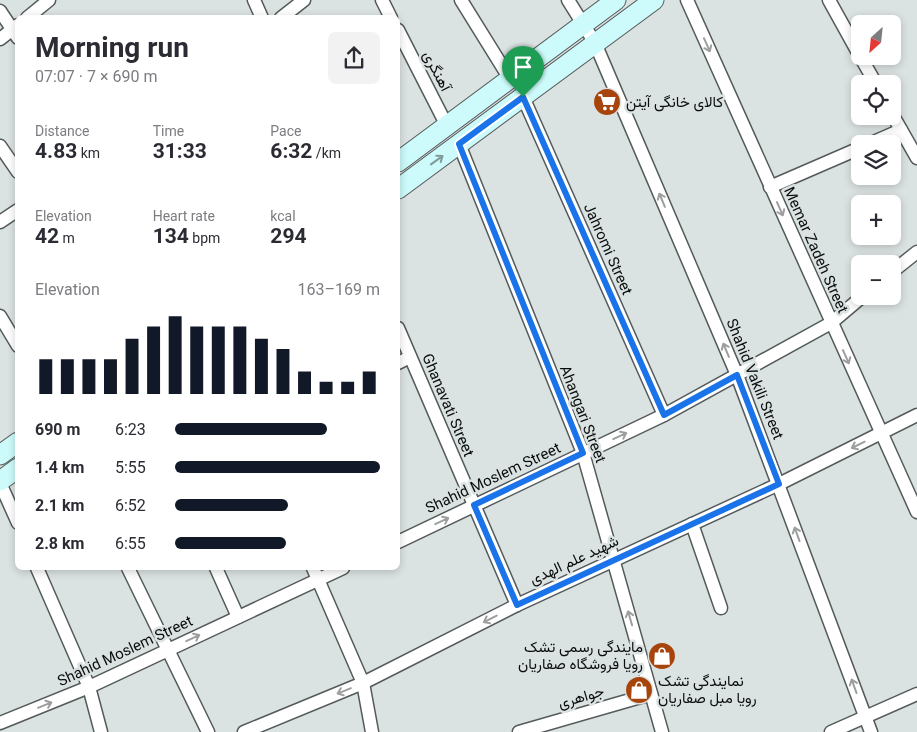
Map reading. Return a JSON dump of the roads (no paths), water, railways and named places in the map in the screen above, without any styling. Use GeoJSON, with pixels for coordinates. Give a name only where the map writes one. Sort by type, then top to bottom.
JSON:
{"type":"FeatureCollection","features":[{"type":"Feature","properties":{"kind":"main road"},"geometry":{"type":"LineString","coordinates":[[400,161],[616,0]]}},
{"type":"Feature","properties":{"kind":"main road"},"geometry":{"type":"LineString","coordinates":[[400,188],[654,0]]}},
{"type":"Feature","properties":{"kind":"main road"},"geometry":{"type":"LineString","coordinates":[[0,455],[15,444]]}},
{"type":"Feature","properties":{"kind":"main road"},"geometry":{"type":"LineString","coordinates":[[0,482],[15,470]]}},
{"type":"Feature","properties":{"kind":"street"},"geometry":{"type":"LineString","coordinates":[[31,15],[49,0]]}},
{"type":"Feature","properties":{"kind":"street"},"geometry":{"type":"LineString","coordinates":[[254,0],[261,15]]}},
{"type":"Feature","properties":{"kind":"street"},"geometry":{"type":"LineString","coordinates":[[285,15],[304,0]]}},
{"type":"Feature","properties":{"kind":"street"},"geometry":{"type":"LineString","coordinates":[[382,0],[390,15]]}},
{"type":"Feature","properties":{"kind":"street"},"geometry":{"type":"LineString","coordinates":[[461,0],[510,79]]}},
{"type":"Feature","properties":{"kind":"street"},"geometry":{"type":"LineString","coordinates":[[568,0],[585,24]]}},
{"type":"Feature","properties":{"kind":"street","name":"Memar Zadeh Street"},"geometry":{"type":"LineString","coordinates":[[687,0],[917,512]]}},
{"type":"Feature","properties":{"kind":"street"},"geometry":{"type":"LineString","coordinates":[[829,0],[851,40]]}},
{"type":"Feature","properties":{"kind":"street"},"geometry":{"type":"LineString","coordinates":[[0,11],[15,30]]}},
{"type":"Feature","properties":{"kind":"street","name":"Shahid Vakili Street"},"geometry":{"type":"LineString","coordinates":[[585,24],[595,43],[737,375],[871,732]]}},
{"type":"Feature","properties":{"kind":"street"},"geometry":{"type":"LineString","coordinates":[[0,39],[15,32]]}},
{"type":"Feature","properties":{"kind":"street","name":"آهنگری"},"geometry":{"type":"LineString","coordinates":[[400,34],[447,126]]}},
{"type":"Feature","properties":{"kind":"street","name":"Jahromi Street"},"geometry":{"type":"LineString","coordinates":[[523,97],[664,415]]}},
{"type":"Feature","properties":{"kind":"street"},"geometry":{"type":"LineString","coordinates":[[898,125],[917,158]]}},
{"type":"Feature","properties":{"kind":"street"},"geometry":{"type":"LineString","coordinates":[[890,135],[901,130]]}},
{"type":"Feature","properties":{"kind":"street","name":"Ahangari Street"},"geometry":{"type":"LineString","coordinates":[[459,144],[583,453],[662,732]]}},
{"type":"Feature","properties":{"kind":"street"},"geometry":{"type":"LineString","coordinates":[[0,146],[15,168]]}},
{"type":"Feature","properties":{"kind":"street"},"geometry":{"type":"LineString","coordinates":[[770,187],[851,152]]}},
{"type":"Feature","properties":{"kind":"street"},"geometry":{"type":"LineString","coordinates":[[0,222],[15,212]]}},
{"type":"Feature","properties":{"kind":"street"},"geometry":{"type":"LineString","coordinates":[[901,265],[917,252]]}},
{"type":"Feature","properties":{"kind":"street","name":"Shahid Moslem Street"},"geometry":{"type":"LineString","coordinates":[[400,541],[664,415],[831,323],[852,305]]}},
{"type":"Feature","properties":{"kind":"street"},"geometry":{"type":"LineString","coordinates":[[0,316],[15,341]]}},
{"type":"Feature","properties":{"kind":"street","name":"Ghanavati Street"},"geometry":{"type":"LineString","coordinates":[[400,333],[517,605]]}},
{"type":"Feature","properties":{"kind":"street"},"geometry":{"type":"LineString","coordinates":[[400,362],[410,357]]}},
{"type":"Feature","properties":{"kind":"street","name":"شهید علم الهدی"},"geometry":{"type":"LineString","coordinates":[[244,732],[363,683],[517,605],[779,484],[917,415]]}},
{"type":"Feature","properties":{"kind":"street"},"geometry":{"type":"LineString","coordinates":[[0,482],[15,516]]}},
{"type":"Feature","properties":{"kind":"street"},"geometry":{"type":"LineString","coordinates":[[692,524],[721,608]]}},
{"type":"Feature","properties":{"kind":"street"},"geometry":{"type":"LineString","coordinates":[[38,570],[89,687],[101,732]]}},
{"type":"Feature","properties":{"kind":"street"},"geometry":{"type":"LineString","coordinates":[[129,570],[208,732]]}},
{"type":"Feature","properties":{"kind":"street"},"geometry":{"type":"LineString","coordinates":[[217,570],[238,617]]}},
{"type":"Feature","properties":{"kind":"street","name":"Shahid Moslem Street"},"geometry":{"type":"LineString","coordinates":[[0,723],[89,687],[238,617],[316,573],[332,570]]}},
{"type":"Feature","properties":{"kind":"street"},"geometry":{"type":"LineString","coordinates":[[316,573],[363,683],[372,732]]}},
{"type":"Feature","properties":{"kind":"street","name":"جواهری"},"geometry":{"type":"LineString","coordinates":[[519,732],[651,694]]}},
{"type":"Feature","properties":{"kind":"street"},"geometry":{"type":"LineString","coordinates":[[831,732],[917,694]]}},
{"type":"Feature","properties":{"kind":"place","name":"کالای خانگی آیتن"},"geometry":{"type":"Point","coordinates":[607,102]}},
{"type":"Feature","properties":{"kind":"place","name":"مایندگی رسمی تشک رویا فروشگاه صفاریان"},"geometry":{"type":"Point","coordinates":[662,656]}},
{"type":"Feature","properties":{"kind":"place","name":"نمایندگی تشک رویا مبل صفاریان"},"geometry":{"type":"Point","coordinates":[639,690]}}]}
